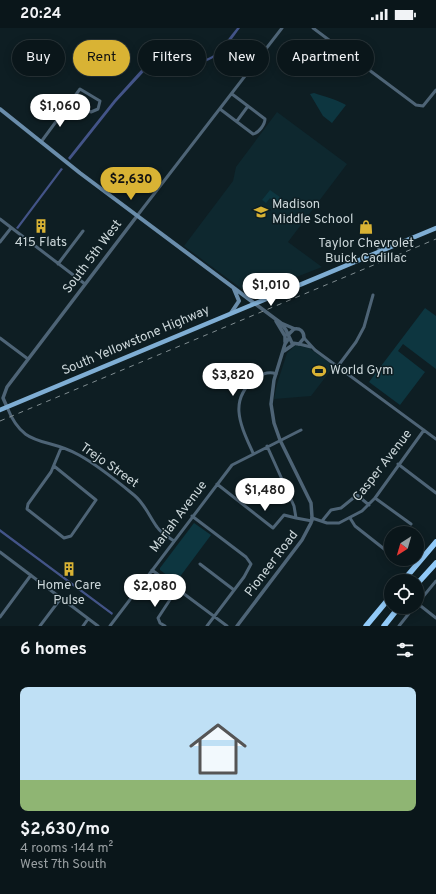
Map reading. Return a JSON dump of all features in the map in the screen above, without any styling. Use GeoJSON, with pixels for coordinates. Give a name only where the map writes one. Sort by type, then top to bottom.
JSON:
{"type":"FeatureCollection","features":[{"type":"Feature","properties":{"kind":"highway"},"geometry":{"type":"LineString","coordinates":[[409,574],[436,542]]}},
{"type":"Feature","properties":{"kind":"highway"},"geometry":{"type":"LineString","coordinates":[[424,576],[436,563]]}},
{"type":"Feature","properties":{"kind":"highway"},"geometry":{"type":"LineString","coordinates":[[366,626],[384,604]]}},
{"type":"Feature","properties":{"kind":"highway"},"geometry":{"type":"LineString","coordinates":[[384,626],[393,614]]}},
{"type":"Feature","properties":{"kind":"main road"},"geometry":{"type":"LineString","coordinates":[[0,109],[137,216],[254,303]]}},
{"type":"Feature","properties":{"kind":"main road","name":"South Yellowstone Highway"},"geometry":{"type":"LineString","coordinates":[[0,410],[436,228]]}},
{"type":"Feature","properties":{"kind":"main road"},"geometry":{"type":"LineString","coordinates":[[231,313],[239,300],[233,287]]}},
{"type":"Feature","properties":{"kind":"street","name":"South 5th West"},"geometry":{"type":"LineString","coordinates":[[6,407],[3,398],[5,390],[282,28]]}},
{"type":"Feature","properties":{"kind":"street"},"geometry":{"type":"LineString","coordinates":[[313,28],[416,105],[423,106],[436,90]]}},
{"type":"Feature","properties":{"kind":"street"},"geometry":{"type":"LineString","coordinates":[[41,142],[72,99],[80,89],[100,101],[100,105],[98,109],[91,112],[72,99]]}},
{"type":"Feature","properties":{"kind":"street"},"geometry":{"type":"LineString","coordinates":[[220,109],[254,134],[257,133],[266,119],[232,94]]}},
{"type":"Feature","properties":{"kind":"street"},"geometry":{"type":"LineString","coordinates":[[237,121],[248,106]]}},
{"type":"Feature","properties":{"kind":"street"},"geometry":{"type":"LineString","coordinates":[[0,219],[85,284]]}},
{"type":"Feature","properties":{"kind":"street"},"geometry":{"type":"LineString","coordinates":[[0,242],[11,228]]}},
{"type":"Feature","properties":{"kind":"street"},"geometry":{"type":"LineString","coordinates":[[58,264],[83,231]]}},
{"type":"Feature","properties":{"kind":"street"},"geometry":{"type":"LineString","coordinates":[[376,242],[380,252]]}},
{"type":"Feature","properties":{"kind":"street"},"geometry":{"type":"LineString","coordinates":[[338,366],[356,342],[364,327],[373,295]]}},
{"type":"Feature","properties":{"kind":"street"},"geometry":{"type":"LineString","coordinates":[[254,303],[280,323],[301,330],[304,338],[312,347],[436,439]]}},
{"type":"Feature","properties":{"kind":"street"},"geometry":{"type":"LineString","coordinates":[[276,320],[285,336],[285,344],[272,390],[271,404],[274,423],[280,440],[310,503],[312,519]]}},
{"type":"Feature","properties":{"kind":"street"},"geometry":{"type":"LineString","coordinates":[[280,323],[294,344]]}},
{"type":"Feature","properties":{"kind":"street"},"geometry":{"type":"LineString","coordinates":[[285,344],[295,329]]}},
{"type":"Feature","properties":{"kind":"street"},"geometry":{"type":"LineString","coordinates":[[0,338],[28,359]]}},
{"type":"Feature","properties":{"kind":"street"},"geometry":{"type":"LineString","coordinates":[[300,344],[304,338]]}},
{"type":"Feature","properties":{"kind":"street"},"geometry":{"type":"LineString","coordinates":[[284,351],[294,344],[312,347]]}},
{"type":"Feature","properties":{"kind":"street"},"geometry":{"type":"LineString","coordinates":[[253,452],[240,424],[238,410],[241,397],[248,384],[262,374],[272,372],[276,374]]}},
{"type":"Feature","properties":{"kind":"street","name":"Trejo Street"},"geometry":{"type":"LineString","coordinates":[[6,407],[14,423],[24,433],[40,442],[82,456],[135,496],[147,508],[158,529],[174,541]]}},
{"type":"Feature","properties":{"kind":"street","name":"Mariah Avenue"},"geometry":{"type":"LineString","coordinates":[[110,626],[232,465],[253,452],[301,430]]}},
{"type":"Feature","properties":{"kind":"street","name":"Casper Avenue"},"geometry":{"type":"LineString","coordinates":[[296,518],[339,523],[350,518],[369,505],[424,430]]}},
{"type":"Feature","properties":{"kind":"street"},"geometry":{"type":"LineString","coordinates":[[217,484],[273,528],[284,515],[296,518],[294,506],[267,446]]}},
{"type":"Feature","properties":{"kind":"street"},"geometry":{"type":"LineString","coordinates":[[54,466],[96,500],[68,538],[64,538],[26,509],[54,466],[61,448]]}},
{"type":"Feature","properties":{"kind":"street"},"geometry":{"type":"LineString","coordinates":[[398,464],[436,493]]}},
{"type":"Feature","properties":{"kind":"street"},"geometry":{"type":"LineString","coordinates":[[322,521],[331,510],[341,508],[357,496],[369,505]]}},
{"type":"Feature","properties":{"kind":"street"},"geometry":{"type":"LineString","coordinates":[[374,498],[411,524]]}},
{"type":"Feature","properties":{"kind":"street"},"geometry":{"type":"LineString","coordinates":[[192,516],[251,562],[249,570],[207,626]]}},
{"type":"Feature","properties":{"kind":"street"},"geometry":{"type":"LineString","coordinates":[[350,518],[355,526],[384,549]]}},
{"type":"Feature","properties":{"kind":"street","name":"Pioneer Road"},"geometry":{"type":"LineString","coordinates":[[237,626],[306,535],[312,519]]}},
{"type":"Feature","properties":{"kind":"street"},"geometry":{"type":"LineString","coordinates":[[0,554],[31,575],[98,626]]}},
{"type":"Feature","properties":{"kind":"street"},"geometry":{"type":"LineString","coordinates":[[200,564],[234,590]]}},
{"type":"Feature","properties":{"kind":"street"},"geometry":{"type":"LineString","coordinates":[[152,570],[227,626]]}},
{"type":"Feature","properties":{"kind":"street"},"geometry":{"type":"LineString","coordinates":[[0,617],[31,575]]}},
{"type":"Feature","properties":{"kind":"street"},"geometry":{"type":"LineString","coordinates":[[424,596],[436,581]]}},
{"type":"Feature","properties":{"kind":"street"},"geometry":{"type":"LineString","coordinates":[[165,626],[160,623],[158,618],[177,589]]}},
{"type":"Feature","properties":{"kind":"street"},"geometry":{"type":"LineString","coordinates":[[40,626],[60,598]]}},
{"type":"Feature","properties":{"kind":"street"},"geometry":{"type":"LineString","coordinates":[[424,609],[436,618]]}},
{"type":"Feature","properties":{"kind":"street"},"geometry":{"type":"LineString","coordinates":[[399,626],[408,614]]}},
{"type":"Feature","properties":{"kind":"street"},"geometry":{"type":"LineString","coordinates":[[83,626],[88,618]]}},
{"type":"Feature","properties":{"kind":"shaded area"},"geometry":{"type":"Polygon","coordinates":[[[314,93],[346,105],[332,123],[323,116],[310,94],[314,93]]]}},
{"type":"Feature","properties":{"kind":"shaded area","name":"Madison Middle School"},"geometry":{"type":"Polygon","coordinates":[[[277,112],[347,164],[288,242],[322,267],[250,295],[184,246],[233,181],[236,167],[277,112]]]}},
{"type":"Feature","properties":{"kind":"shaded area"},"geometry":{"type":"Polygon","coordinates":[[[270,190],[284,200],[276,210],[271,207],[275,202],[270,198],[266,203],[262,200],[270,190]]]}},
{"type":"Feature","properties":{"kind":"shaded area"},"geometry":{"type":"Polygon","coordinates":[[[425,308],[436,316],[436,369],[403,344],[398,351],[425,372],[400,405],[369,382],[425,308]]]}},
{"type":"Feature","properties":{"kind":"shaded area"},"geometry":{"type":"Polygon","coordinates":[[[296,345],[309,348],[334,366],[311,396],[274,399],[287,353],[296,345]]]}},
{"type":"Feature","properties":{"kind":"shaded area"},"geometry":{"type":"Polygon","coordinates":[[[194,523],[211,535],[176,582],[160,570],[160,568],[194,523]]]}},
{"type":"Feature","properties":{"kind":"water"},"geometry":{"type":"Polygon","coordinates":[[[237,28],[240,28],[231,40],[228,40],[237,28]]]}},
{"type":"Feature","properties":{"kind":"water"},"geometry":{"type":"Polygon","coordinates":[[[214,55],[214,57],[206,61],[206,59],[214,55]]]}},
{"type":"Feature","properties":{"kind":"water"},"geometry":{"type":"Polygon","coordinates":[[[138,73],[138,76],[140,76],[116,102],[70,160],[68,158],[114,100],[138,73]]]}},
{"type":"Feature","properties":{"kind":"water"},"geometry":{"type":"Polygon","coordinates":[[[61,168],[63,169],[18,229],[16,228],[61,168]]]}},
{"type":"Feature","properties":{"kind":"water"},"geometry":{"type":"Polygon","coordinates":[[[0,529],[113,613],[112,615],[0,532],[0,529]]]}},
{"type":"Feature","properties":{"kind":"railway"},"geometry":{"type":"LineString","coordinates":[[0,421],[436,239]]}},
{"type":"Feature","properties":{"kind":"place","name":"Madison Middle School"},"geometry":{"type":"Point","coordinates":[261,212]}},
{"type":"Feature","properties":{"kind":"place","name":"415 Flats"},"geometry":{"type":"Point","coordinates":[41,226]}},
{"type":"Feature","properties":{"kind":"place","name":"Taylor Chevrolet Buick Cadillac"},"geometry":{"type":"Point","coordinates":[366,227]}},
{"type":"Feature","properties":{"kind":"place","name":"World Gym"},"geometry":{"type":"Point","coordinates":[319,371]}},
{"type":"Feature","properties":{"kind":"place","name":"Home Care Pulse"},"geometry":{"type":"Point","coordinates":[69,569]}}]}
